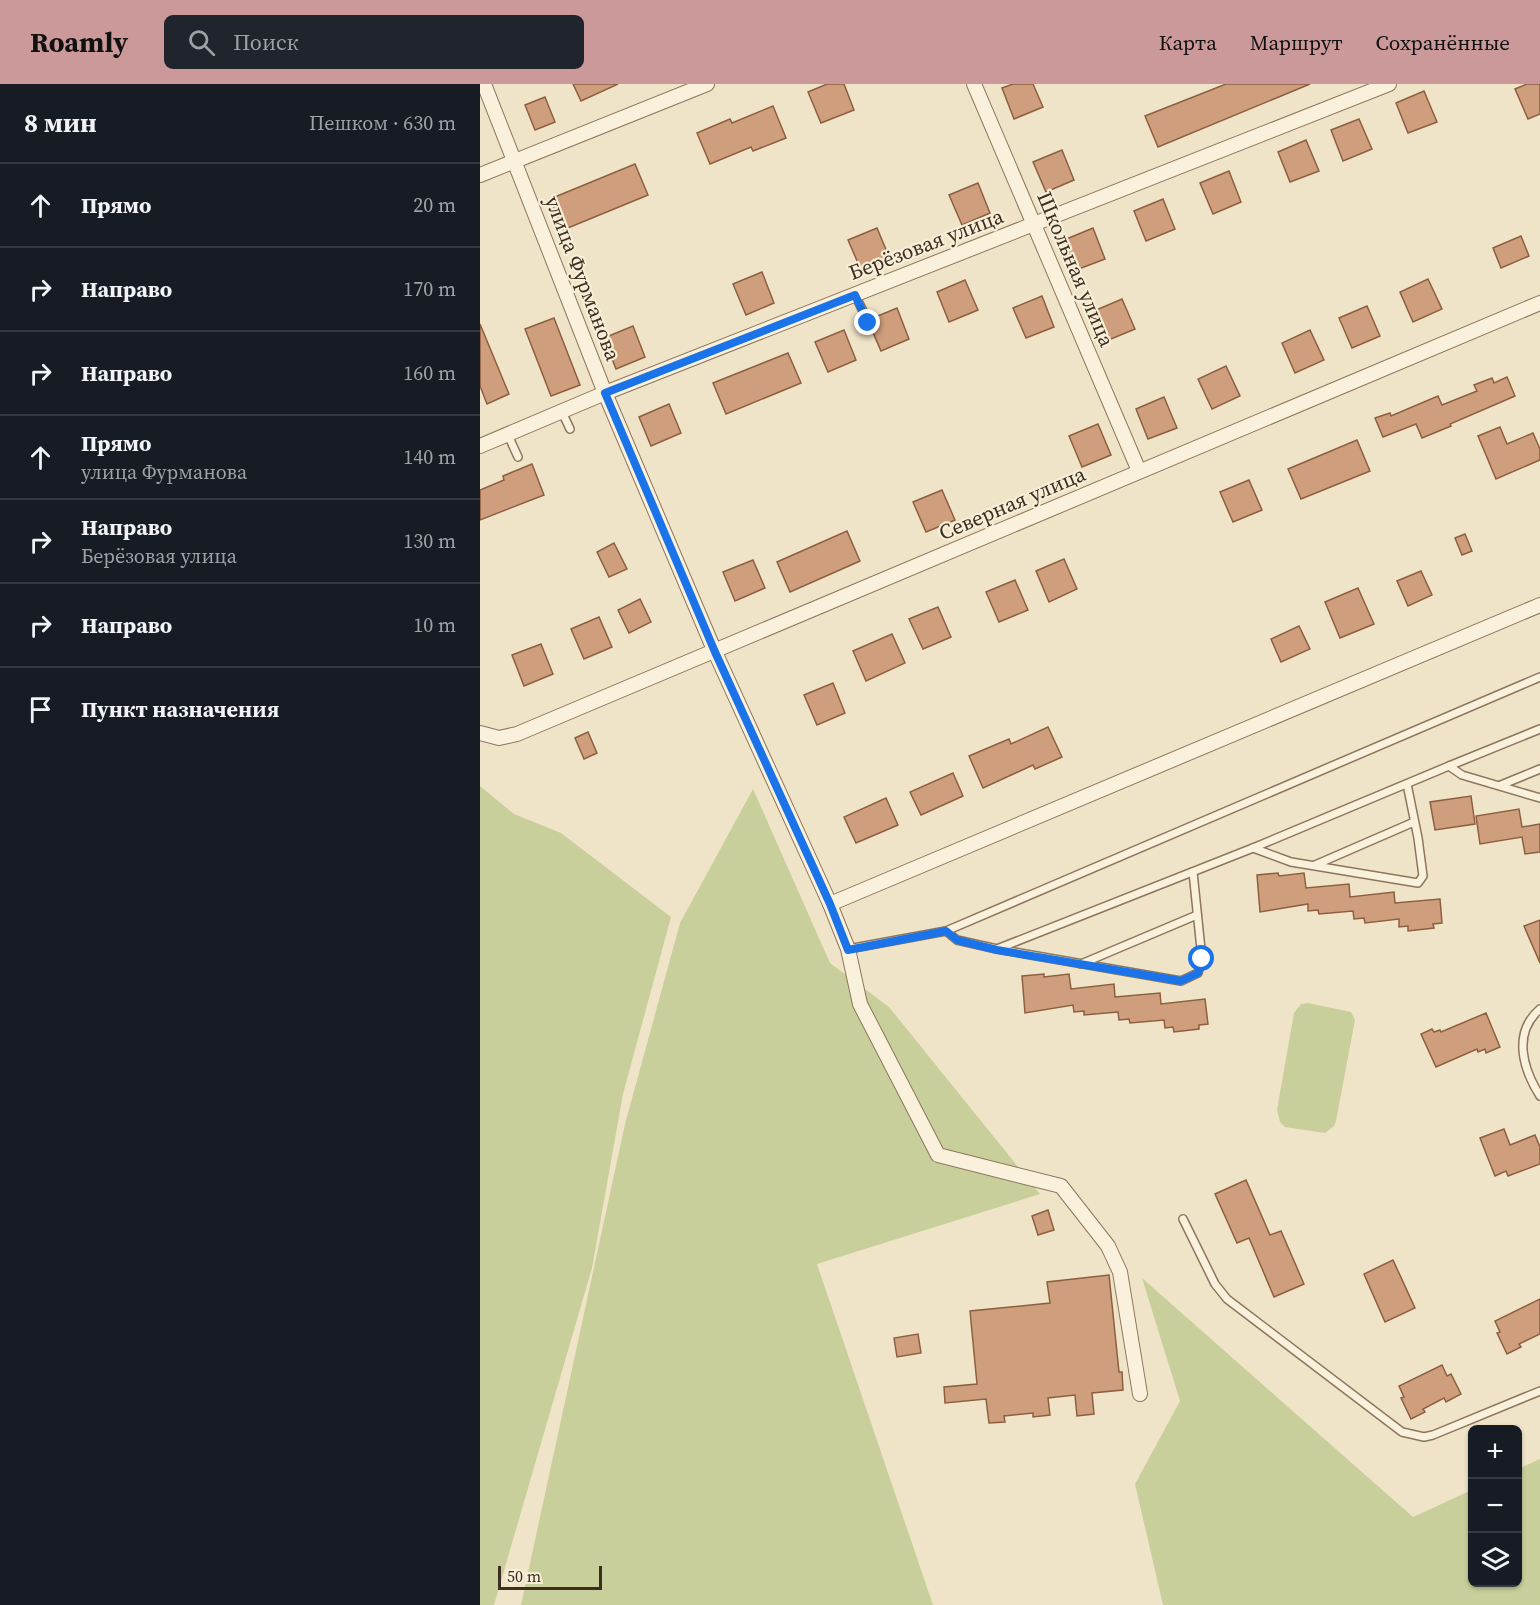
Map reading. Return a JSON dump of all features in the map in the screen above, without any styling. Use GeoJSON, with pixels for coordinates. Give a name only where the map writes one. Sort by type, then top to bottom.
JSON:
{"type":"FeatureCollection","features":[{"type":"Feature","properties":{"kind":"street","name":"улица Фурманова"},"geometry":{"type":"LineString","coordinates":[[484,84],[516,160],[605,393],[715,652],[830,904],[848,950],[860,1004],[938,1155],[1061,1186],[1108,1246],[1119,1272],[1140,1394]]}},
{"type":"Feature","properties":{"kind":"street"},"geometry":{"type":"LineString","coordinates":[[480,175],[707,84]]}},
{"type":"Feature","properties":{"kind":"street","name":"Школьная улица"},"geometry":{"type":"LineString","coordinates":[[974,84],[1139,471]]}},
{"type":"Feature","properties":{"kind":"street","name":"Берёзовая улица"},"geometry":{"type":"LineString","coordinates":[[480,446],[605,393],[1389,84]]}},
{"type":"Feature","properties":{"kind":"street","name":"Северная улица"},"geometry":{"type":"LineString","coordinates":[[480,733],[499,738],[518,734],[1540,303]]}},
{"type":"Feature","properties":{"kind":"street"},"geometry":{"type":"LineString","coordinates":[[830,904],[1540,605]]}},
{"type":"Feature","properties":{"kind":"lane"},"geometry":{"type":"LineString","coordinates":[[855,295],[868,323]]}},
{"type":"Feature","properties":{"kind":"lane"},"geometry":{"type":"LineString","coordinates":[[562,412],[570,429]]}},
{"type":"Feature","properties":{"kind":"lane"},"geometry":{"type":"LineString","coordinates":[[508,435],[518,457]]}},
{"type":"Feature","properties":{"kind":"lane"},"geometry":{"type":"LineString","coordinates":[[848,950],[946,931],[1540,677]]}},
{"type":"Feature","properties":{"kind":"lane"},"geometry":{"type":"LineString","coordinates":[[997,950],[1540,729]]}},
{"type":"Feature","properties":{"kind":"lane"},"geometry":{"type":"LineString","coordinates":[[1449,766],[1462,775],[1540,798]]}},
{"type":"Feature","properties":{"kind":"lane"},"geometry":{"type":"LineString","coordinates":[[1500,785],[1540,769]]}},
{"type":"Feature","properties":{"kind":"lane"},"geometry":{"type":"LineString","coordinates":[[1252,848],[1291,862],[1418,883],[1423,876],[1407,784]]}},
{"type":"Feature","properties":{"kind":"lane"},"geometry":{"type":"LineString","coordinates":[[1313,865],[1414,822]]}},
{"type":"Feature","properties":{"kind":"lane"},"geometry":{"type":"LineString","coordinates":[[946,931],[957,940],[997,950],[1181,981],[1198,973],[1202,959],[1193,872]]}},
{"type":"Feature","properties":{"kind":"lane"},"geometry":{"type":"LineString","coordinates":[[1081,964],[1197,915]]}},
{"type":"Feature","properties":{"kind":"lane"},"geometry":{"type":"LineString","coordinates":[[1540,1009],[1522,1038],[1523,1062],[1540,1096]]}},
{"type":"Feature","properties":{"kind":"lane"},"geometry":{"type":"LineString","coordinates":[[1183,1219],[1215,1284],[1227,1299],[1402,1432],[1424,1437],[1433,1435],[1540,1391]]}},
{"type":"Feature","properties":{"kind":"green space"},"geometry":{"type":"Polygon","coordinates":[[[480,786],[514,814],[561,833],[671,917],[623,1094],[592,1268],[494,1605],[480,1605],[480,786]]]}},
{"type":"Feature","properties":{"kind":"green space"},"geometry":{"type":"Polygon","coordinates":[[[753,789],[830,963],[889,1007],[1040,1194],[817,1264],[933,1605],[521,1605],[625,1124],[680,923],[753,789]]]}},
{"type":"Feature","properties":{"kind":"green space"},"geometry":{"type":"Polygon","coordinates":[[[1308,1003],[1351,1012],[1355,1020],[1336,1121],[1334,1126],[1325,1133],[1285,1127],[1280,1122],[1277,1110],[1294,1013],[1301,1004],[1308,1003]]]}},
{"type":"Feature","properties":{"kind":"green space"},"geometry":{"type":"Polygon","coordinates":[[[1142,1278],[1413,1517],[1468,1492],[1468,1587],[1522,1587],[1522,1467],[1540,1459],[1540,1605],[1163,1605],[1135,1484],[1180,1401],[1142,1278]]]}},
{"type":"Feature","properties":{"kind":"building"},"geometry":{"type":"Polygon","coordinates":[[[573,84],[618,84],[581,101],[573,84]]]}},
{"type":"Feature","properties":{"kind":"building"},"geometry":{"type":"Polygon","coordinates":[[[827,84],[844,84],[854,110],[821,123],[808,92],[827,84]]]}},
{"type":"Feature","properties":{"kind":"building"},"geometry":{"type":"Polygon","coordinates":[[[1013,84],[1033,84],[1043,107],[1014,119],[1002,88],[1013,84]]]}},
{"type":"Feature","properties":{"kind":"building"},"geometry":{"type":"Polygon","coordinates":[[[1226,84],[1310,84],[1158,147],[1145,116],[1226,84]]]}},
{"type":"Feature","properties":{"kind":"building"},"geometry":{"type":"Polygon","coordinates":[[[1527,84],[1540,84],[1540,114],[1528,119],[1515,89],[1527,84]]]}},
{"type":"Feature","properties":{"kind":"building"},"geometry":{"type":"Polygon","coordinates":[[[1424,91],[1437,122],[1408,133],[1396,103],[1424,91]]]}},
{"type":"Feature","properties":{"kind":"building"},"geometry":{"type":"Polygon","coordinates":[[[545,97],[555,122],[535,130],[525,105],[545,97]]]}},
{"type":"Feature","properties":{"kind":"building"},"geometry":{"type":"Polygon","coordinates":[[[773,106],[786,138],[753,151],[751,147],[710,164],[697,133],[730,119],[732,123],[773,106]]]}},
{"type":"Feature","properties":{"kind":"building"},"geometry":{"type":"Polygon","coordinates":[[[1359,119],[1372,149],[1343,161],[1331,130],[1359,119]]]}},
{"type":"Feature","properties":{"kind":"building"},"geometry":{"type":"Polygon","coordinates":[[[1306,140],[1319,171],[1290,182],[1278,152],[1306,140]]]}},
{"type":"Feature","properties":{"kind":"building"},"geometry":{"type":"Polygon","coordinates":[[[1062,150],[1074,180],[1046,192],[1033,162],[1062,150]]]}},
{"type":"Feature","properties":{"kind":"building"},"geometry":{"type":"Polygon","coordinates":[[[635,164],[648,195],[563,230],[550,199],[635,164]]]}},
{"type":"Feature","properties":{"kind":"building"},"geometry":{"type":"Polygon","coordinates":[[[1229,171],[1241,202],[1213,214],[1200,183],[1229,171]]]}},
{"type":"Feature","properties":{"kind":"building"},"geometry":{"type":"Polygon","coordinates":[[[978,183],[990,213],[962,225],[949,195],[978,183]]]}},
{"type":"Feature","properties":{"kind":"building"},"geometry":{"type":"Polygon","coordinates":[[[1163,199],[1175,229],[1146,241],[1134,211],[1163,199]]]}},
{"type":"Feature","properties":{"kind":"building"},"geometry":{"type":"Polygon","coordinates":[[[877,228],[890,259],[861,270],[848,240],[877,228]]]}},
{"type":"Feature","properties":{"kind":"building"},"geometry":{"type":"Polygon","coordinates":[[[1093,228],[1105,259],[1076,270],[1064,240],[1093,228]]]}},
{"type":"Feature","properties":{"kind":"building"},"geometry":{"type":"Polygon","coordinates":[[[1521,236],[1529,256],[1501,268],[1493,248],[1521,236]]]}},
{"type":"Feature","properties":{"kind":"building"},"geometry":{"type":"Polygon","coordinates":[[[762,272],[774,303],[746,315],[733,284],[762,272]]]}},
{"type":"Feature","properties":{"kind":"building"},"geometry":{"type":"Polygon","coordinates":[[[1428,279],[1442,309],[1413,322],[1400,292],[1428,279]]]}},
{"type":"Feature","properties":{"kind":"building"},"geometry":{"type":"Polygon","coordinates":[[[965,280],[978,310],[949,322],[937,292],[965,280]]]}},
{"type":"Feature","properties":{"kind":"building"},"geometry":{"type":"Polygon","coordinates":[[[1042,296],[1054,327],[1026,338],[1013,308],[1042,296]]]}},
{"type":"Feature","properties":{"kind":"building"},"geometry":{"type":"Polygon","coordinates":[[[1122,299],[1135,329],[1106,341],[1094,311],[1122,299]]]}},
{"type":"Feature","properties":{"kind":"building"},"geometry":{"type":"Polygon","coordinates":[[[1367,306],[1380,336],[1352,348],[1339,318],[1367,306]]]}},
{"type":"Feature","properties":{"kind":"building"},"geometry":{"type":"Polygon","coordinates":[[[897,308],[909,339],[881,351],[871,328],[874,324],[873,318],[897,308]]]}},
{"type":"Feature","properties":{"kind":"building"},"geometry":{"type":"Polygon","coordinates":[[[554,318],[580,385],[551,396],[525,329],[554,318]]]}},
{"type":"Feature","properties":{"kind":"building"},"geometry":{"type":"Polygon","coordinates":[[[480,324],[509,394],[487,404],[480,386],[480,324]]]}},
{"type":"Feature","properties":{"kind":"building"},"geometry":{"type":"Polygon","coordinates":[[[633,326],[645,357],[616,369],[604,338],[633,326]]]}},
{"type":"Feature","properties":{"kind":"building"},"geometry":{"type":"Polygon","coordinates":[[[844,330],[856,360],[828,372],[815,342],[844,330]]]}},
{"type":"Feature","properties":{"kind":"building"},"geometry":{"type":"Polygon","coordinates":[[[1310,330],[1324,360],[1295,373],[1282,343],[1310,330]]]}},
{"type":"Feature","properties":{"kind":"building"},"geometry":{"type":"Polygon","coordinates":[[[788,353],[801,383],[726,414],[713,383],[788,353]]]}},
{"type":"Feature","properties":{"kind":"building"},"geometry":{"type":"Polygon","coordinates":[[[1226,366],[1240,396],[1212,409],[1198,379],[1226,366]]]}},
{"type":"Feature","properties":{"kind":"building"},"geometry":{"type":"Polygon","coordinates":[[[1507,377],[1515,396],[1422,438],[1416,424],[1383,437],[1375,418],[1390,413],[1391,416],[1438,396],[1442,405],[1477,391],[1474,385],[1492,378],[1494,383],[1507,377]]]}},
{"type":"Feature","properties":{"kind":"building"},"geometry":{"type":"Polygon","coordinates":[[[1164,397],[1177,428],[1148,439],[1136,409],[1164,397]]]}},
{"type":"Feature","properties":{"kind":"building"},"geometry":{"type":"Polygon","coordinates":[[[669,404],[681,433],[651,446],[639,417],[669,404]]]}},
{"type":"Feature","properties":{"kind":"building"},"geometry":{"type":"Polygon","coordinates":[[[1098,424],[1111,455],[1082,467],[1069,436],[1098,424]]]}},
{"type":"Feature","properties":{"kind":"building"},"geometry":{"type":"Polygon","coordinates":[[[1500,427],[1507,444],[1533,433],[1540,449],[1540,460],[1496,479],[1478,436],[1500,427]]]}},
{"type":"Feature","properties":{"kind":"building"},"geometry":{"type":"Polygon","coordinates":[[[1357,440],[1370,471],[1301,499],[1288,469],[1357,440]]]}},
{"type":"Feature","properties":{"kind":"building"},"geometry":{"type":"Polygon","coordinates":[[[532,464],[544,495],[480,520],[480,490],[504,480],[503,476],[532,464]]]}},
{"type":"Feature","properties":{"kind":"building"},"geometry":{"type":"Polygon","coordinates":[[[1249,480],[1262,510],[1233,522],[1220,492],[1249,480]]]}},
{"type":"Feature","properties":{"kind":"building"},"geometry":{"type":"Polygon","coordinates":[[[942,490],[955,520],[926,532],[913,502],[942,490]]]}},
{"type":"Feature","properties":{"kind":"building"},"geometry":{"type":"Polygon","coordinates":[[[847,531],[860,561],[790,592],[777,562],[847,531]]]}},
{"type":"Feature","properties":{"kind":"building"},"geometry":{"type":"Polygon","coordinates":[[[1465,534],[1472,551],[1462,555],[1455,538],[1465,534]]]}},
{"type":"Feature","properties":{"kind":"building"},"geometry":{"type":"Polygon","coordinates":[[[614,543],[627,569],[609,577],[597,552],[614,543]]]}},
{"type":"Feature","properties":{"kind":"building"},"geometry":{"type":"Polygon","coordinates":[[[1064,559],[1077,589],[1049,602],[1036,571],[1064,559]]]}},
{"type":"Feature","properties":{"kind":"building"},"geometry":{"type":"Polygon","coordinates":[[[753,560],[765,588],[735,601],[723,572],[753,560]]]}},
{"type":"Feature","properties":{"kind":"building"},"geometry":{"type":"Polygon","coordinates":[[[1421,571],[1432,595],[1408,606],[1397,581],[1421,571]]]}},
{"type":"Feature","properties":{"kind":"building"},"geometry":{"type":"Polygon","coordinates":[[[1015,580],[1028,610],[999,622],[986,592],[1015,580]]]}},
{"type":"Feature","properties":{"kind":"building"},"geometry":{"type":"Polygon","coordinates":[[[1358,588],[1374,624],[1340,638],[1325,602],[1358,588]]]}},
{"type":"Feature","properties":{"kind":"building"},"geometry":{"type":"Polygon","coordinates":[[[640,599],[651,622],[629,633],[618,610],[640,599]]]}},
{"type":"Feature","properties":{"kind":"building"},"geometry":{"type":"Polygon","coordinates":[[[938,607],[951,637],[923,649],[909,619],[938,607]]]}},
{"type":"Feature","properties":{"kind":"building"},"geometry":{"type":"Polygon","coordinates":[[[599,617],[612,647],[584,659],[571,629],[599,617]]]}},
{"type":"Feature","properties":{"kind":"building"},"geometry":{"type":"Polygon","coordinates":[[[1299,626],[1310,649],[1281,662],[1271,639],[1299,626]]]}},
{"type":"Feature","properties":{"kind":"building"},"geometry":{"type":"Polygon","coordinates":[[[892,634],[905,663],[866,681],[853,651],[892,634]]]}},
{"type":"Feature","properties":{"kind":"building"},"geometry":{"type":"Polygon","coordinates":[[[541,644],[553,674],[524,686],[512,655],[541,644]]]}},
{"type":"Feature","properties":{"kind":"building"},"geometry":{"type":"Polygon","coordinates":[[[833,683],[845,713],[817,725],[804,695],[833,683]]]}},
{"type":"Feature","properties":{"kind":"building"},"geometry":{"type":"Polygon","coordinates":[[[1048,727],[1062,757],[1035,769],[1033,765],[983,788],[969,756],[1009,739],[1011,744],[1048,727]]]}},
{"type":"Feature","properties":{"kind":"building"},"geometry":{"type":"Polygon","coordinates":[[[588,732],[597,753],[584,759],[575,738],[588,732]]]}},
{"type":"Feature","properties":{"kind":"building"},"geometry":{"type":"Polygon","coordinates":[[[953,773],[963,796],[921,815],[910,792],[953,773]]]}},
{"type":"Feature","properties":{"kind":"building"},"geometry":{"type":"Polygon","coordinates":[[[1471,796],[1475,824],[1435,830],[1430,802],[1471,796]]]}},
{"type":"Feature","properties":{"kind":"building"},"geometry":{"type":"Polygon","coordinates":[[[886,798],[898,825],[856,843],[844,817],[886,798]]]}},
{"type":"Feature","properties":{"kind":"building"},"geometry":{"type":"Polygon","coordinates":[[[1519,809],[1522,827],[1540,824],[1540,852],[1525,854],[1522,837],[1480,844],[1476,816],[1519,809]]]}},
{"type":"Feature","properties":{"kind":"building"},"geometry":{"type":"Polygon","coordinates":[[[1278,873],[1279,876],[1304,873],[1306,888],[1349,884],[1350,897],[1394,892],[1395,903],[1440,899],[1442,923],[1433,924],[1434,928],[1408,931],[1408,926],[1399,927],[1399,919],[1365,923],[1364,918],[1354,919],[1353,911],[1319,914],[1318,910],[1308,911],[1308,904],[1260,912],[1257,875],[1278,873]]]}},
{"type":"Feature","properties":{"kind":"building"},"geometry":{"type":"Polygon","coordinates":[[[1540,920],[1540,963],[1524,926],[1540,920]]]}},
{"type":"Feature","properties":{"kind":"building"},"geometry":{"type":"Polygon","coordinates":[[[1044,974],[1044,977],[1069,974],[1071,989],[1114,984],[1115,997],[1160,993],[1161,1004],[1205,999],[1208,1024],[1199,1025],[1199,1029],[1174,1032],[1173,1027],[1165,1028],[1164,1020],[1130,1023],[1129,1019],[1119,1020],[1118,1012],[1084,1015],[1084,1011],[1074,1012],[1073,1005],[1025,1013],[1022,976],[1044,974]]]}},
{"type":"Feature","properties":{"kind":"building"},"geometry":{"type":"Polygon","coordinates":[[[1486,1013],[1500,1047],[1486,1053],[1485,1049],[1478,1052],[1477,1049],[1436,1067],[1421,1034],[1432,1029],[1434,1032],[1440,1030],[1441,1032],[1486,1013]]]}},
{"type":"Feature","properties":{"kind":"building"},"geometry":{"type":"Polygon","coordinates":[[[1504,1129],[1510,1145],[1535,1135],[1540,1147],[1540,1164],[1508,1176],[1506,1171],[1495,1176],[1480,1138],[1504,1129]]]}},
{"type":"Feature","properties":{"kind":"building"},"geometry":{"type":"Polygon","coordinates":[[[1246,1180],[1270,1235],[1281,1231],[1304,1284],[1274,1297],[1249,1238],[1237,1243],[1215,1194],[1246,1180]]]}},
{"type":"Feature","properties":{"kind":"building"},"geometry":{"type":"Polygon","coordinates":[[[1048,1210],[1054,1230],[1038,1235],[1032,1216],[1048,1210]]]}},
{"type":"Feature","properties":{"kind":"building"},"geometry":{"type":"Polygon","coordinates":[[[1393,1260],[1415,1308],[1385,1322],[1364,1274],[1393,1260]]]}},
{"type":"Feature","properties":{"kind":"building"},"geometry":{"type":"Polygon","coordinates":[[[1109,1275],[1123,1390],[1092,1393],[1094,1414],[1077,1416],[1075,1395],[1048,1398],[1050,1415],[1033,1417],[1033,1413],[1004,1416],[1005,1422],[989,1423],[986,1399],[945,1403],[944,1387],[977,1384],[970,1311],[1050,1303],[1047,1282],[1109,1275]]]}},
{"type":"Feature","properties":{"kind":"building"},"geometry":{"type":"Polygon","coordinates":[[[1540,1299],[1540,1334],[1519,1344],[1521,1347],[1507,1354],[1497,1333],[1500,1332],[1495,1321],[1540,1299]]]}},
{"type":"Feature","properties":{"kind":"building"},"geometry":{"type":"Polygon","coordinates":[[[918,1334],[921,1353],[897,1357],[894,1338],[918,1334]]]}},
{"type":"Feature","properties":{"kind":"building"},"geometry":{"type":"Polygon","coordinates":[[[1442,1365],[1447,1376],[1451,1374],[1461,1394],[1446,1402],[1444,1398],[1423,1409],[1425,1412],[1411,1419],[1401,1398],[1404,1397],[1399,1386],[1442,1365]]]}},
{"type":"Feature","properties":{"kind":"route"},"geometry":{"type":"LineString","coordinates":[[868,323],[855,295],[605,393],[715,652],[830,904],[848,950],[946,931],[957,940],[997,950],[1181,981],[1198,973],[1202,959]]}}]}
